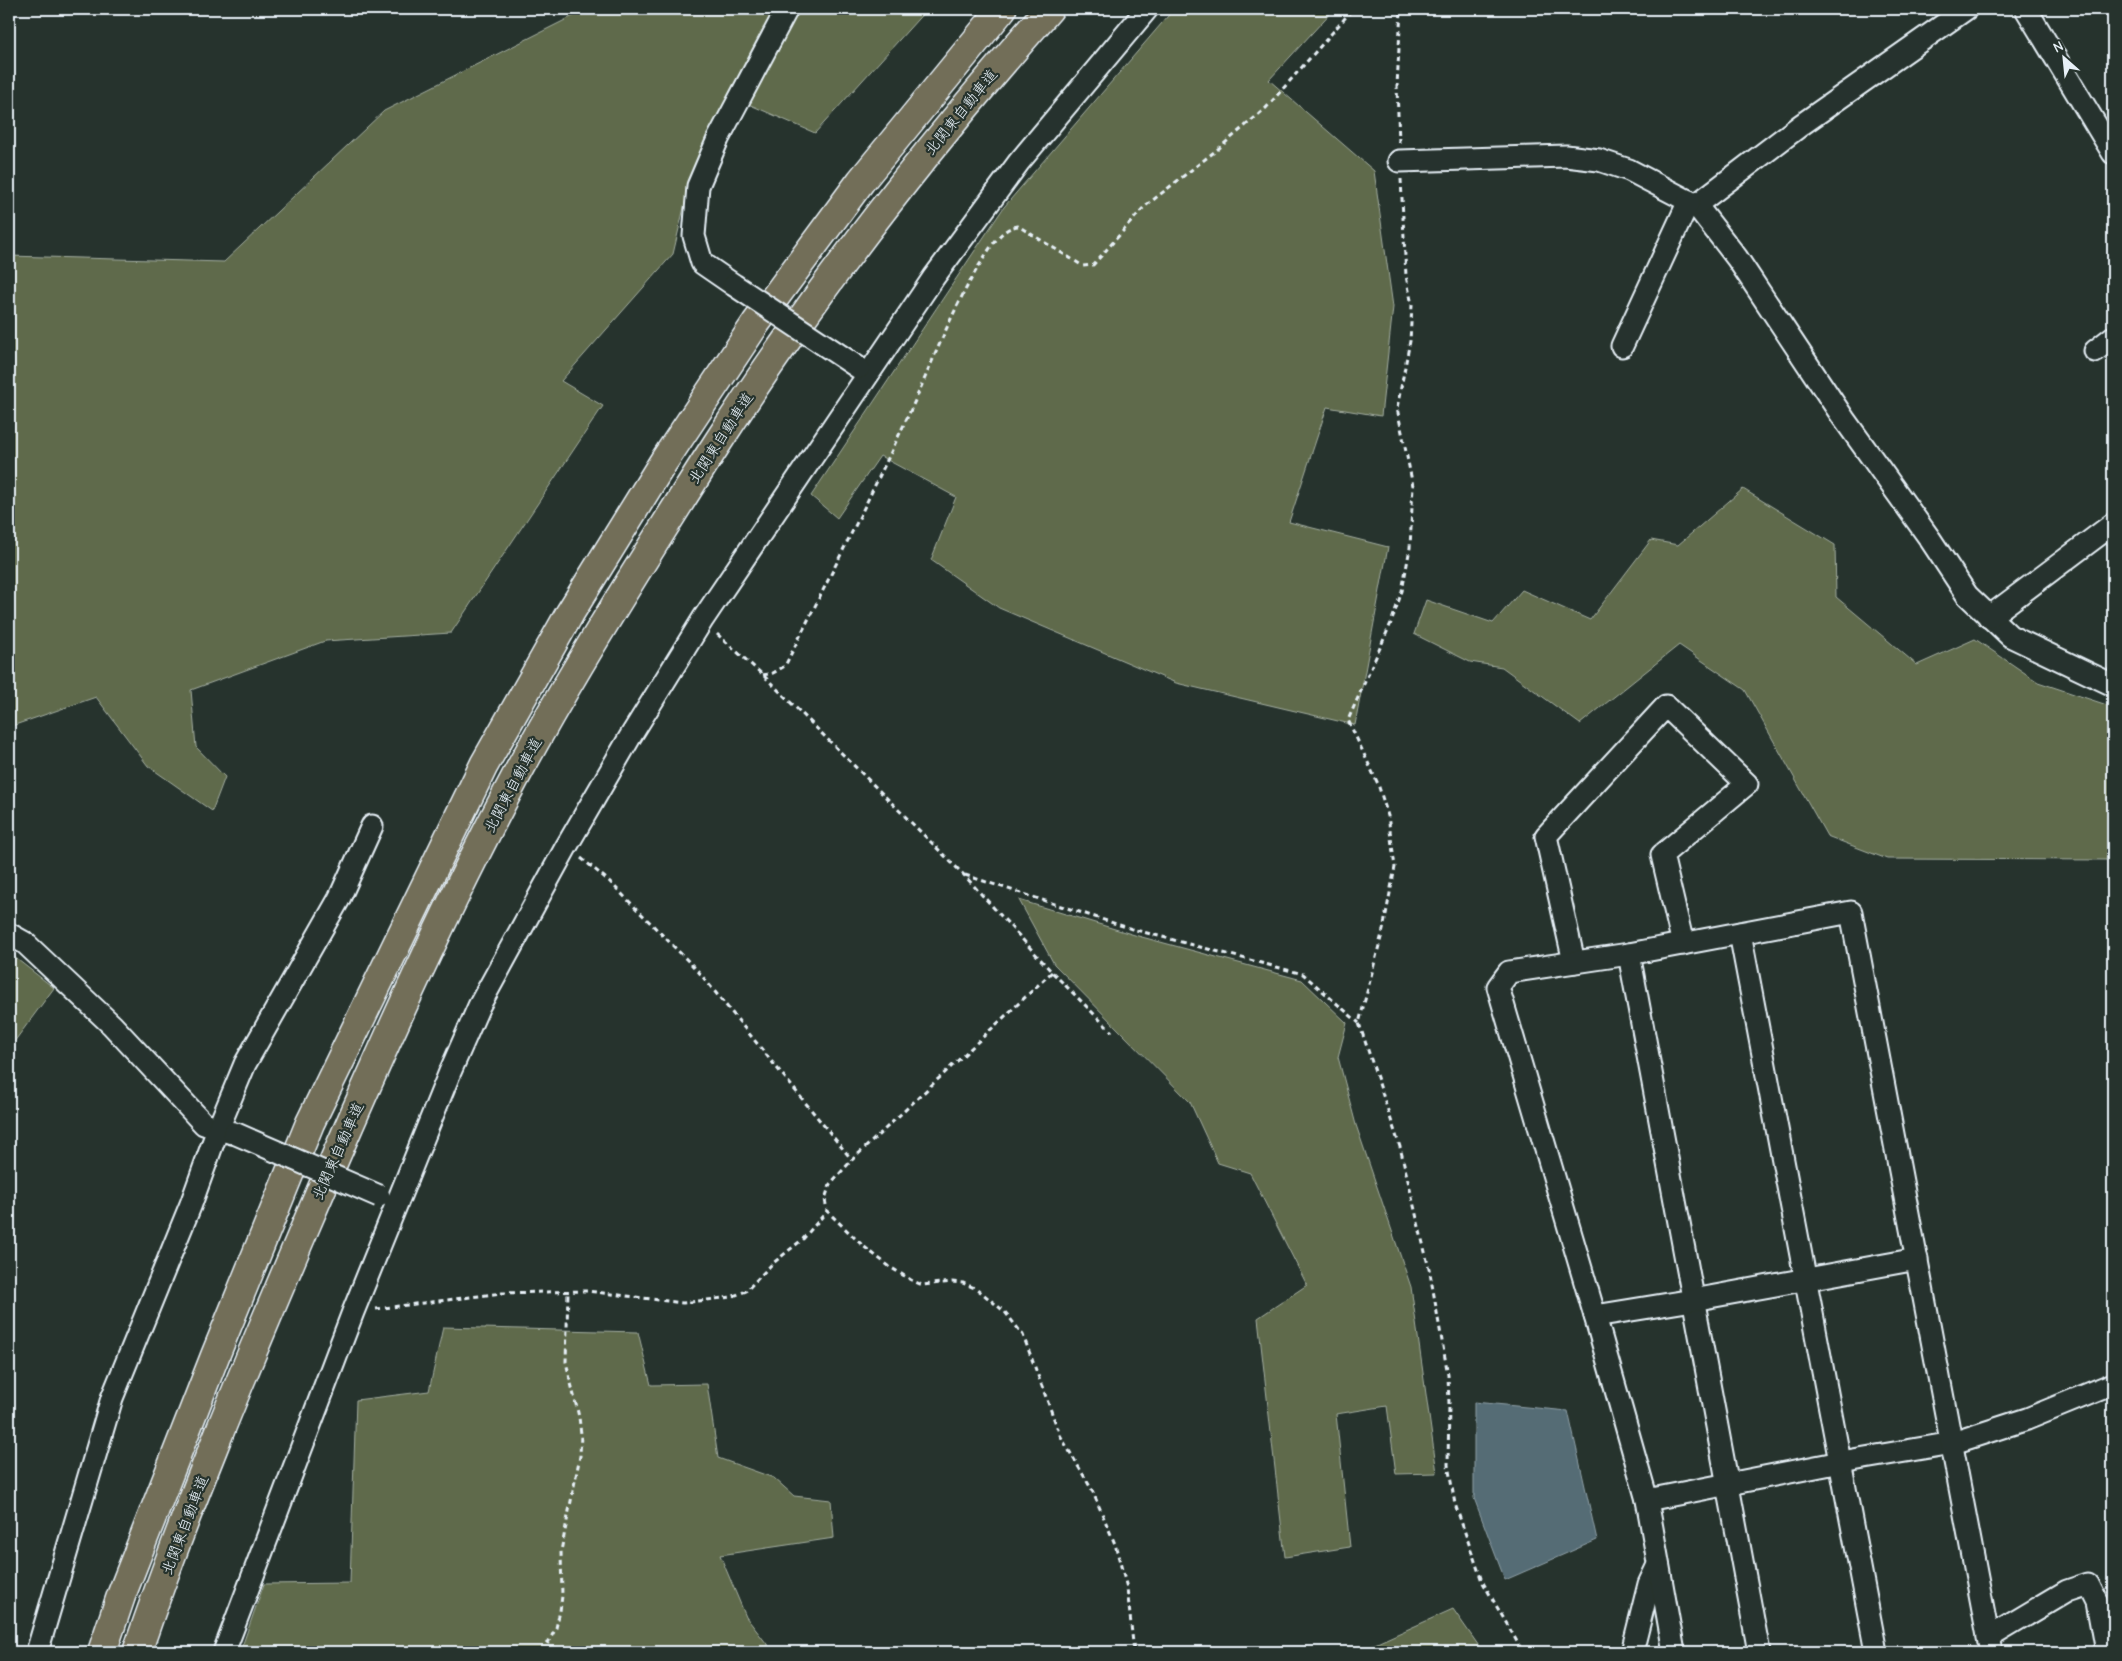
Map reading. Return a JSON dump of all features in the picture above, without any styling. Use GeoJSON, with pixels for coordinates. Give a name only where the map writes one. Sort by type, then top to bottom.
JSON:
{"type":"FeatureCollection","features":[{"type":"Feature","properties":{"kind":"highway"},"geometry":{"type":"LineString","coordinates":[[102,1652],[121,1596],[215,1356],[310,1123],[484,765],[576,605],[664,461],[756,323],[861,181],[1002,9]]}},
{"type":"Feature","properties":{"kind":"highway","name":"北関東自動車道"},"geometry":{"type":"LineString","coordinates":[[138,1652],[245,1368],[342,1140],[427,954],[514,780],[601,628],[694,480],[784,344],[889,201],[1005,58],[1049,9]]}},
{"type":"Feature","properties":{"kind":"street"},"geometry":{"type":"LineString","coordinates":[[787,9],[718,140],[698,186],[694,236],[702,262],[864,371]]}},
{"type":"Feature","properties":{"kind":"street"},"geometry":{"type":"LineString","coordinates":[[224,1652],[353,1312],[388,1199],[480,1006],[565,849],[630,736],[703,619],[864,371],[1019,162],[1147,9]]}},
{"type":"Feature","properties":{"kind":"street"},"geometry":{"type":"LineString","coordinates":[[1622,346],[1692,203],[1966,9]]}},
{"type":"Feature","properties":{"kind":"street"},"geometry":{"type":"LineString","coordinates":[[2026,9],[2113,153]]}},
{"type":"Feature","properties":{"kind":"street"},"geometry":{"type":"LineString","coordinates":[[1399,161],[1566,156],[1600,160],[1630,170],[1692,203],[1737,258],[1844,419],[1968,595],[2010,636],[2113,685]]}},
{"type":"Feature","properties":{"kind":"street"},"geometry":{"type":"LineString","coordinates":[[2096,351],[2113,337]]}},
{"type":"Feature","properties":{"kind":"street"},"geometry":{"type":"LineString","coordinates":[[1989,617],[2113,524]]}},
{"type":"Feature","properties":{"kind":"street"},"geometry":{"type":"LineString","coordinates":[[1574,962],[1546,836],[1666,706],[1747,784],[1662,854],[1683,944]]}},
{"type":"Feature","properties":{"kind":"street"},"geometry":{"type":"LineString","coordinates":[[37,1652],[112,1398],[190,1204],[226,1131],[245,1064],[339,899],[372,826]]}},
{"type":"Feature","properties":{"kind":"street"},"geometry":{"type":"LineString","coordinates":[[1674,1652],[1647,1500],[1596,1316],[1498,988],[1509,972],[1629,954],[1851,912],[1990,1645],[2067,1591],[2088,1584],[2097,1602],[2106,1652]]}},
{"type":"Feature","properties":{"kind":"street"},"geometry":{"type":"LineString","coordinates":[[1740,933],[1876,1652]]}},
{"type":"Feature","properties":{"kind":"street"},"geometry":{"type":"LineString","coordinates":[[9,934],[25,943],[112,1025],[204,1124],[226,1131],[388,1199]]}},
{"type":"Feature","properties":{"kind":"street"},"geometry":{"type":"LineString","coordinates":[[1629,954],[1759,1652]]}},
{"type":"Feature","properties":{"kind":"street"},"geometry":{"type":"LineString","coordinates":[[1596,1316],[1917,1259]]}},
{"type":"Feature","properties":{"kind":"street"},"geometry":{"type":"LineString","coordinates":[[1647,1500],[1840,1462],[1953,1444],[2027,1419],[2113,1384]]}},
{"type":"Feature","properties":{"kind":"street"},"geometry":{"type":"LineString","coordinates":[[1632,1652],[1648,1584],[1658,1567]]}},
{"type":"Feature","properties":{"kind":"path"},"geometry":{"type":"LineString","coordinates":[[763,675],[773,673],[785,666],[887,462],[947,328],[980,264],[1001,234],[1009,227],[1018,226],[1083,266],[1092,265],[1144,207],[1218,149],[1266,108],[1353,9]]}},
{"type":"Feature","properties":{"kind":"path"},"geometry":{"type":"LineString","coordinates":[[1359,1023],[1384,930],[1395,867],[1388,816],[1378,784],[1348,720],[1377,659],[1402,591],[1410,548],[1413,512],[1414,486],[1396,408],[1410,341],[1412,305],[1406,276],[1399,161],[1397,86],[1401,9]]}},
{"type":"Feature","properties":{"kind":"path"},"geometry":{"type":"LineString","coordinates":[[703,619],[725,643],[763,675],[963,874],[1052,972],[1112,1032]]}},
{"type":"Feature","properties":{"kind":"path"},"geometry":{"type":"LineString","coordinates":[[565,849],[587,862],[609,881],[698,971],[852,1160]]}},
{"type":"Feature","properties":{"kind":"path"},"geometry":{"type":"LineString","coordinates":[[963,874],[975,876],[1022,895],[1132,929],[1303,974],[1359,1023],[1400,1147],[1418,1220],[1438,1316],[1448,1375],[1450,1404],[1448,1465],[1454,1504],[1482,1581],[1524,1652]]}},
{"type":"Feature","properties":{"kind":"path"},"geometry":{"type":"LineString","coordinates":[[1052,972],[852,1160],[830,1184],[825,1199],[827,1211],[862,1245],[890,1268],[922,1285],[952,1282],[963,1283],[977,1288],[1005,1312],[1023,1335],[1060,1435],[1092,1490],[1115,1544],[1127,1588],[1134,1652]]}},
{"type":"Feature","properties":{"kind":"path"},"geometry":{"type":"LineString","coordinates":[[353,1312],[502,1292],[587,1291],[683,1303],[731,1297],[746,1291],[772,1264],[803,1239],[827,1211]]}},
{"type":"Feature","properties":{"kind":"path"},"geometry":{"type":"LineString","coordinates":[[542,1652],[556,1628],[560,1612],[562,1596],[561,1551],[580,1456],[581,1434],[579,1418],[566,1362],[568,1292]]}},
{"type":"Feature","properties":{"kind":"green space"},"geometry":{"type":"Polygon","coordinates":[[[587,9],[927,9],[815,133],[732,97],[690,182],[673,254],[561,381],[603,406],[451,633],[325,641],[191,690],[196,747],[225,777],[212,811],[148,766],[96,697],[9,727],[9,256],[224,262],[384,111],[587,9]]]}},
{"type":"Feature","properties":{"kind":"green space"},"geometry":{"type":"Polygon","coordinates":[[[1174,9],[1334,9],[1269,80],[1374,171],[1393,307],[1381,416],[1327,407],[1289,522],[1388,547],[1355,725],[1176,683],[999,608],[931,560],[956,497],[880,456],[837,518],[811,496],[1004,207],[1174,9]]]}},
{"type":"Feature","properties":{"kind":"green space"},"geometry":{"type":"Polygon","coordinates":[[[1743,489],[1835,545],[1836,597],[1917,665],[1975,639],[2038,682],[2113,707],[2113,860],[1887,859],[1827,836],[1745,690],[1679,645],[1580,724],[1502,667],[1470,662],[1414,634],[1426,600],[1493,623],[1522,590],[1590,620],[1651,540],[1678,545],[1743,489]]]}},
{"type":"Feature","properties":{"kind":"green space"},"geometry":{"type":"Polygon","coordinates":[[[1019,900],[1138,936],[1302,980],[1347,1023],[1338,1057],[1356,1125],[1411,1287],[1437,1473],[1396,1474],[1387,1406],[1336,1414],[1350,1547],[1285,1557],[1258,1318],[1307,1285],[1250,1173],[1218,1163],[1190,1102],[1054,964],[1019,900]]]}},
{"type":"Feature","properties":{"kind":"green space"},"geometry":{"type":"Polygon","coordinates":[[[9,953],[54,988],[11,1046],[9,1046],[9,953]]]}},
{"type":"Feature","properties":{"kind":"green space"},"geometry":{"type":"Polygon","coordinates":[[[443,1327],[638,1332],[651,1385],[707,1384],[718,1458],[774,1478],[794,1496],[831,1500],[834,1538],[720,1555],[746,1617],[773,1652],[240,1652],[264,1584],[350,1583],[356,1400],[429,1391],[443,1327]]]}},
{"type":"Feature","properties":{"kind":"green space"},"geometry":{"type":"Polygon","coordinates":[[[1453,1609],[1483,1652],[1357,1652],[1453,1609]]]}},
{"type":"Feature","properties":{"kind":"water"},"geometry":{"type":"Polygon","coordinates":[[[1474,1402],[1568,1411],[1597,1540],[1505,1580],[1474,1498],[1474,1402]]]}}]}
